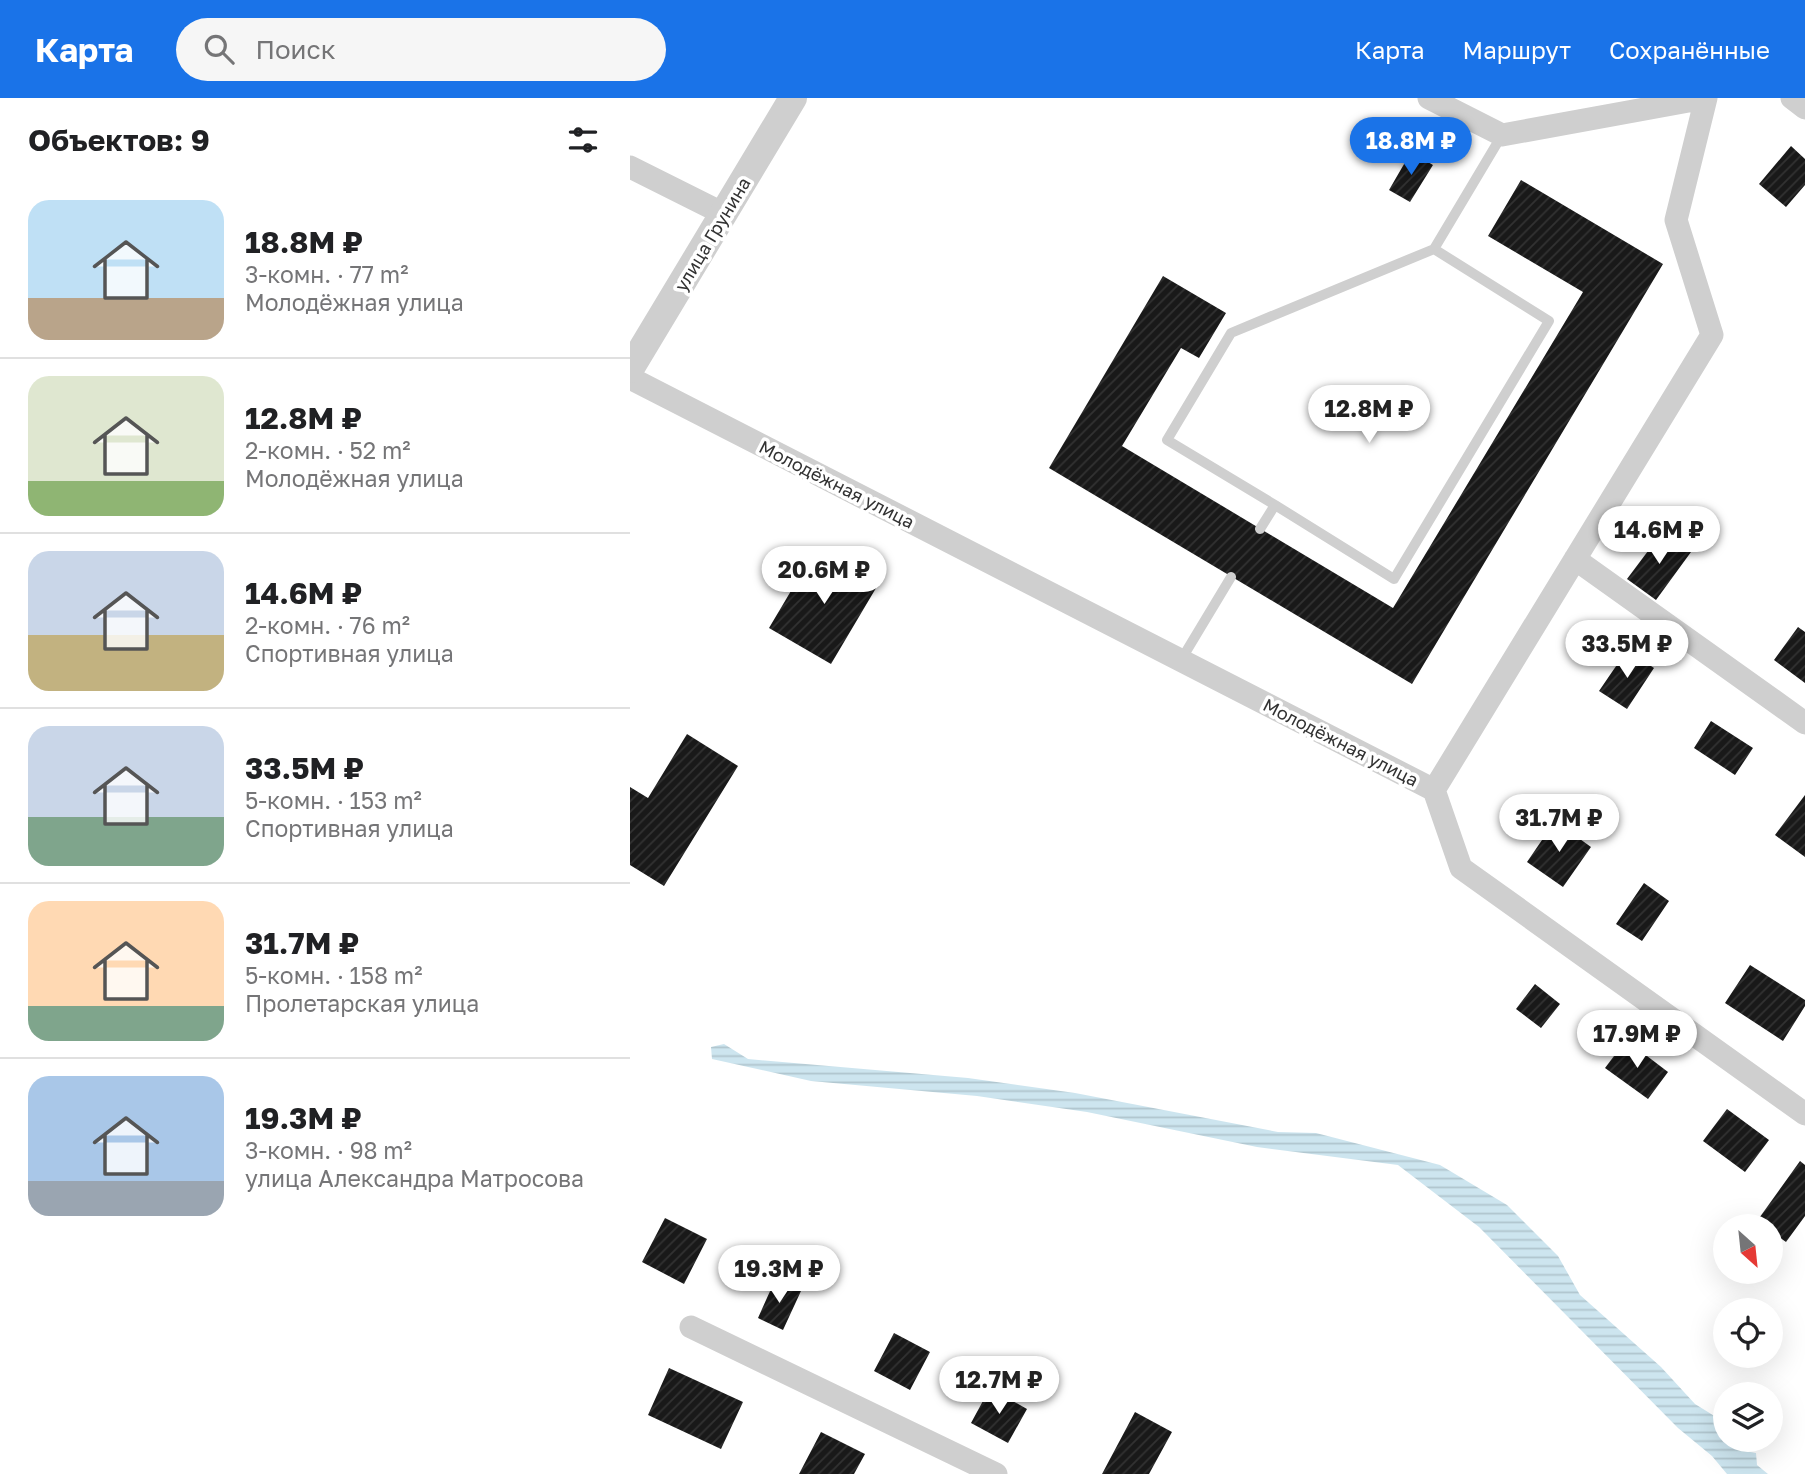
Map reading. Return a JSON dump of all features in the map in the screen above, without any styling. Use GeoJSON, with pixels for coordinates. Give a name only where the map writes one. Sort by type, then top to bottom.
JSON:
{"type":"FeatureCollection","features":[{"type":"Feature","properties":{"kind":"street","name":"улица Грунина"},"geometry":{"type":"LineString","coordinates":[[630,369],[793,98]]}},
{"type":"Feature","properties":{"kind":"street"},"geometry":{"type":"LineString","coordinates":[[1429,98],[1502,135]]}},
{"type":"Feature","properties":{"kind":"street","name":"Молодёжная улица"},"geometry":{"type":"LineString","coordinates":[[630,378],[1434,790],[1712,335],[1676,220],[1705,98],[1502,135]]}},
{"type":"Feature","properties":{"kind":"street"},"geometry":{"type":"LineString","coordinates":[[1792,98],[1805,108]]}},
{"type":"Feature","properties":{"kind":"street"},"geometry":{"type":"LineString","coordinates":[[630,167],[724,214]]}},
{"type":"Feature","properties":{"kind":"street"},"geometry":{"type":"LineString","coordinates":[[1575,559],[1805,723]]}},
{"type":"Feature","properties":{"kind":"street"},"geometry":{"type":"LineString","coordinates":[[1434,790],[1461,868],[1805,1114]]}},
{"type":"Feature","properties":{"kind":"street"},"geometry":{"type":"LineString","coordinates":[[691,1327],[996,1474]]}},
{"type":"Feature","properties":{"kind":"lane"},"geometry":{"type":"LineString","coordinates":[[1434,248],[1549,321],[1394,579],[1167,440],[1231,333],[1434,248],[1502,135]]}},
{"type":"Feature","properties":{"kind":"lane"},"geometry":{"type":"LineString","coordinates":[[1260,529],[1275,505]]}},
{"type":"Feature","properties":{"kind":"lane"},"geometry":{"type":"LineString","coordinates":[[1181,660],[1231,577]]}},
{"type":"Feature","properties":{"kind":"water"},"geometry":{"type":"Polygon","coordinates":[[[724,1044],[748,1059],[968,1078],[1075,1093],[1278,1132],[1316,1133],[1440,1165],[1507,1205],[1558,1256],[1580,1295],[1661,1367],[1695,1404],[1713,1415],[1713,1452],[1756,1453],[1757,1465],[1768,1474],[1727,1474],[1712,1456],[1678,1428],[1479,1227],[1398,1165],[1257,1147],[1087,1112],[977,1096],[811,1081],[712,1059],[711,1047],[724,1044]]]}},
{"type":"Feature","properties":{"kind":"building"},"geometry":{"type":"Polygon","coordinates":[[[1791,146],[1805,159],[1805,185],[1786,207],[1759,184],[1791,146]]]}},
{"type":"Feature","properties":{"kind":"building"},"geometry":{"type":"Polygon","coordinates":[[[1411,152],[1433,165],[1410,202],[1389,190],[1411,152]]]}},
{"type":"Feature","properties":{"kind":"building"},"geometry":{"type":"Polygon","coordinates":[[[1521,180],[1663,264],[1412,684],[1049,468],[1163,276],[1226,313],[1199,358],[1181,348],[1122,446],[1393,608],[1583,292],[1488,236],[1521,180]]]}},
{"type":"Feature","properties":{"kind":"building"},"geometry":{"type":"Polygon","coordinates":[[[1663,531],[1691,552],[1656,600],[1627,579],[1663,531]]]}},
{"type":"Feature","properties":{"kind":"building"},"geometry":{"type":"Polygon","coordinates":[[[817,547],[879,583],[831,664],[769,628],[817,547]]]}},
{"type":"Feature","properties":{"kind":"building"},"geometry":{"type":"Polygon","coordinates":[[[1798,627],[1805,632],[1805,683],[1774,660],[1798,627]]]}},
{"type":"Feature","properties":{"kind":"building"},"geometry":{"type":"Polygon","coordinates":[[[1627,650],[1654,668],[1627,709],[1599,691],[1627,650]]]}},
{"type":"Feature","properties":{"kind":"building"},"geometry":{"type":"Polygon","coordinates":[[[1711,721],[1753,748],[1735,775],[1694,748],[1711,721]]]}},
{"type":"Feature","properties":{"kind":"building"},"geometry":{"type":"Polygon","coordinates":[[[687,734],[738,766],[664,886],[630,865],[630,787],[648,798],[687,734]]]}},
{"type":"Feature","properties":{"kind":"building"},"geometry":{"type":"Polygon","coordinates":[[[1805,795],[1805,857],[1775,835],[1805,795]]]}},
{"type":"Feature","properties":{"kind":"building"},"geometry":{"type":"Polygon","coordinates":[[[1555,821],[1591,847],[1563,887],[1527,862],[1555,821]]]}},
{"type":"Feature","properties":{"kind":"building"},"geometry":{"type":"Polygon","coordinates":[[[1644,883],[1669,901],[1642,941],[1616,924],[1644,883]]]}},
{"type":"Feature","properties":{"kind":"building"},"geometry":{"type":"Polygon","coordinates":[[[1750,965],[1805,1000],[1805,1006],[1783,1041],[1725,1003],[1750,965]]]}},
{"type":"Feature","properties":{"kind":"building"},"geometry":{"type":"Polygon","coordinates":[[[1535,984],[1560,1004],[1541,1028],[1516,1009],[1535,984]]]}},
{"type":"Feature","properties":{"kind":"building"},"geometry":{"type":"Polygon","coordinates":[[[1626,1040],[1668,1072],[1648,1099],[1605,1068],[1626,1040]]]}},
{"type":"Feature","properties":{"kind":"building"},"geometry":{"type":"Polygon","coordinates":[[[1727,1109],[1769,1140],[1745,1172],[1703,1141],[1727,1109]]]}},
{"type":"Feature","properties":{"kind":"building"},"geometry":{"type":"Polygon","coordinates":[[[1800,1161],[1805,1165],[1805,1216],[1786,1242],[1783,1240],[1783,1214],[1762,1214],[1800,1161]]]}},
{"type":"Feature","properties":{"kind":"building"},"geometry":{"type":"Polygon","coordinates":[[[665,1218],[707,1239],[684,1284],[642,1262],[665,1218]]]}},
{"type":"Feature","properties":{"kind":"building"},"geometry":{"type":"Polygon","coordinates":[[[775,1280],[801,1291],[783,1330],[758,1318],[775,1280]]]}},
{"type":"Feature","properties":{"kind":"building"},"geometry":{"type":"Polygon","coordinates":[[[894,1333],[930,1352],[910,1390],[874,1371],[894,1333]]]}},
{"type":"Feature","properties":{"kind":"building"},"geometry":{"type":"Polygon","coordinates":[[[669,1368],[743,1402],[721,1449],[648,1415],[669,1368]]]}},
{"type":"Feature","properties":{"kind":"building"},"geometry":{"type":"Polygon","coordinates":[[[990,1388],[1027,1409],[1008,1443],[971,1423],[990,1388]]]}},
{"type":"Feature","properties":{"kind":"building"},"geometry":{"type":"Polygon","coordinates":[[[1135,1412],[1172,1432],[1149,1474],[1102,1474],[1135,1412]]]}},
{"type":"Feature","properties":{"kind":"building"},"geometry":{"type":"Polygon","coordinates":[[[821,1432],[865,1454],[854,1474],[799,1474],[821,1432]]]}}]}
